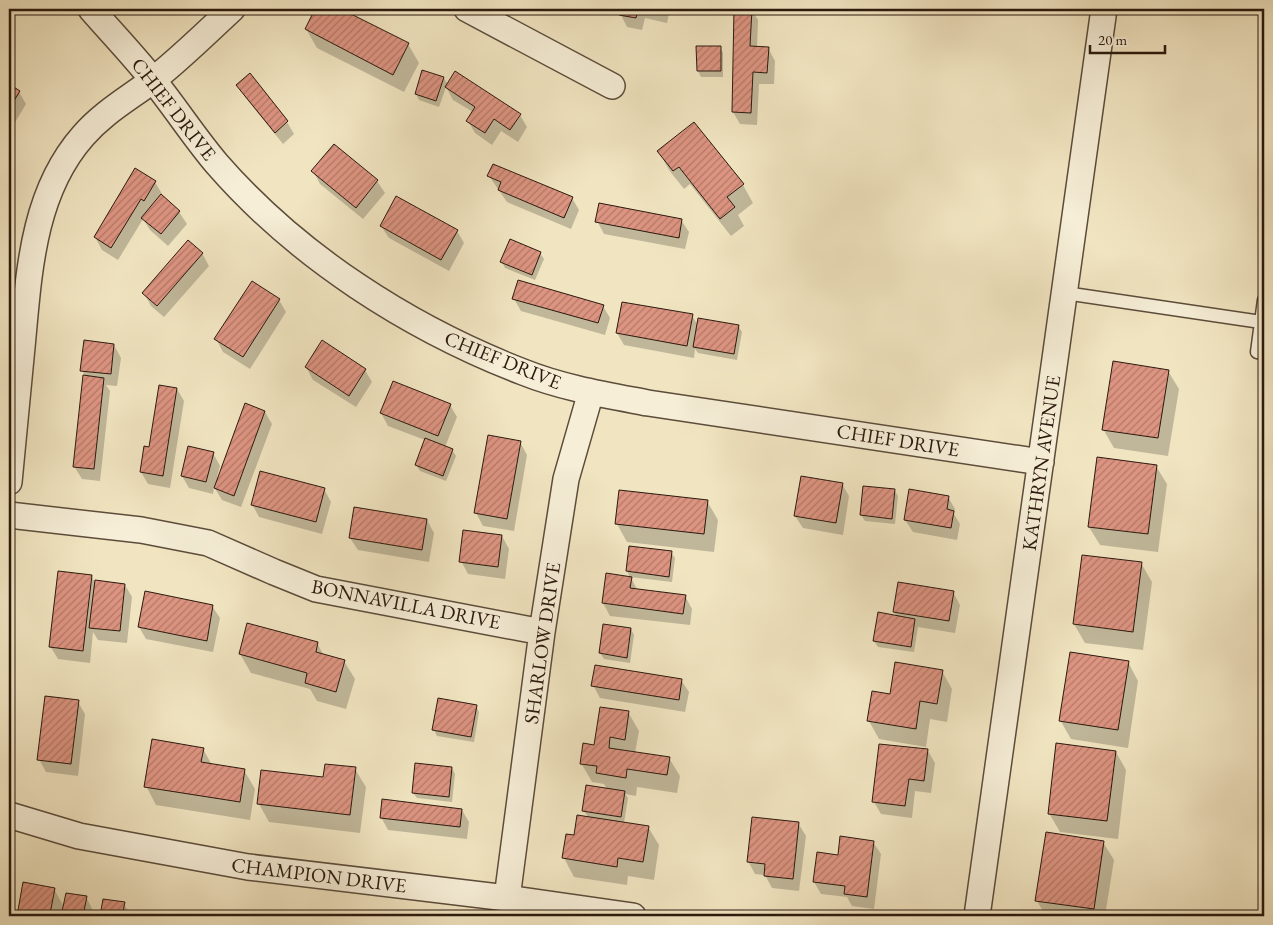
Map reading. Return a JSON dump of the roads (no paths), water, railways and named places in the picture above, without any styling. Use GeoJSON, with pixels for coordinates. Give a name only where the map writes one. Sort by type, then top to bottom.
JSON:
{"type":"FeatureCollection","features":[{"type":"Feature","properties":{"kind":"street","name":"CHIEF DRIVE"},"geometry":{"type":"LineString","coordinates":[[91,9],[153,80],[217,164],[266,215],[303,247],[409,320],[461,345],[524,373],[590,392],[648,403],[1041,462]]}},
{"type":"Feature","properties":{"kind":"street"},"geometry":{"type":"LineString","coordinates":[[9,482],[31,269],[38,224],[48,193],[63,163],[82,136],[112,108],[153,80],[232,9]]}},
{"type":"Feature","properties":{"kind":"street"},"geometry":{"type":"LineString","coordinates":[[467,9],[612,86]]}},
{"type":"Feature","properties":{"kind":"street","name":"KATHRYN AVENUE"},"geometry":{"type":"LineString","coordinates":[[977,916],[1104,9]]}},
{"type":"Feature","properties":{"kind":"street","name":"SHARLOW DRIVE"},"geometry":{"type":"LineString","coordinates":[[507,898],[542,632],[566,479],[590,392]]}},
{"type":"Feature","properties":{"kind":"street","name":"BONNAVILLA DRIVE"},"geometry":{"type":"LineString","coordinates":[[9,515],[141,530],[208,543],[316,589],[542,632]]}},
{"type":"Feature","properties":{"kind":"street","name":"CHAMPION DRIVE"},"geometry":{"type":"LineString","coordinates":[[9,814],[79,836],[248,867],[507,898],[632,916]]}},
{"type":"Feature","properties":{"kind":"lane"},"geometry":{"type":"LineString","coordinates":[[1065,293],[1261,322]]}},
{"type":"Feature","properties":{"kind":"lane"},"geometry":{"type":"LineString","coordinates":[[1264,300],[1257,352],[1264,353]]}}]}
